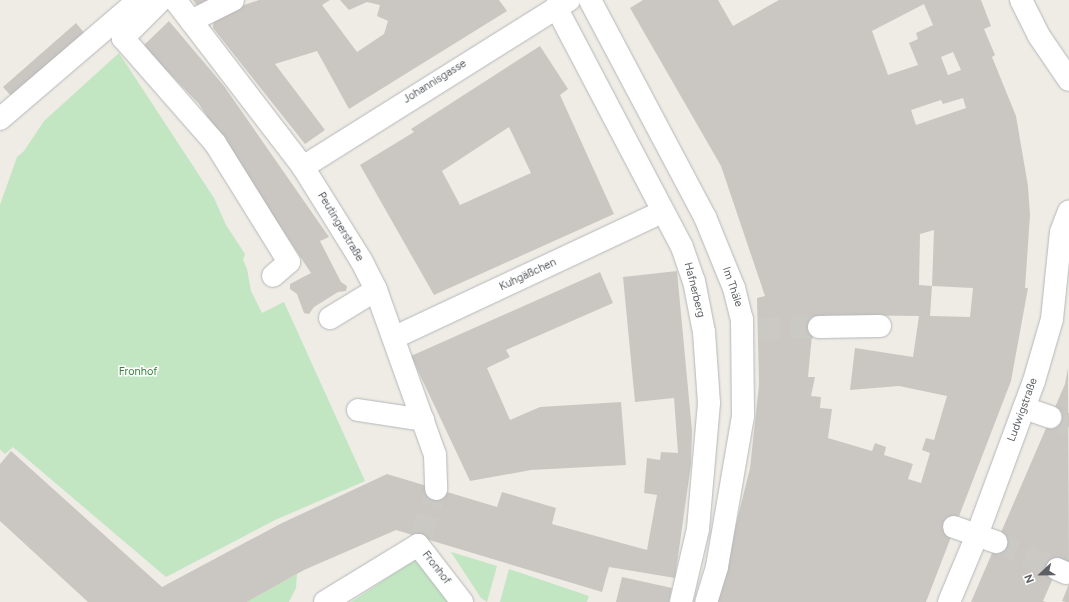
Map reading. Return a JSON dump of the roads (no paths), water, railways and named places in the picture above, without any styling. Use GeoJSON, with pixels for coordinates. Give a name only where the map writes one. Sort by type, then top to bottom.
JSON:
{"type":"FeatureCollection","features":[{"type":"Feature","properties":{"kind":"street"},"geometry":{"type":"LineString","coordinates":[[0,119],[139,0]]}},
{"type":"Feature","properties":{"kind":"street"},"geometry":{"type":"LineString","coordinates":[[161,0],[123,38],[215,143],[288,262],[273,276]]}},
{"type":"Feature","properties":{"kind":"street","name":"Peutingerstraße"},"geometry":{"type":"LineString","coordinates":[[174,0],[303,167],[376,290],[395,337],[435,455],[436,489]]}},
{"type":"Feature","properties":{"kind":"street"},"geometry":{"type":"LineString","coordinates":[[191,21],[233,0]]}},
{"type":"Feature","properties":{"kind":"street","name":"Im Thäle"},"geometry":{"type":"LineString","coordinates":[[590,0],[705,218],[751,329],[743,416],[717,567],[706,602]]}},
{"type":"Feature","properties":{"kind":"street"},"geometry":{"type":"LineString","coordinates":[[1021,0],[1039,36],[1069,80]]}},
{"type":"Feature","properties":{"kind":"street","name":"Johannisgasse"},"geometry":{"type":"LineString","coordinates":[[303,167],[563,3]]}},
{"type":"Feature","properties":{"kind":"street","name":"Hafnerberg"},"geometry":{"type":"LineString","coordinates":[[563,3],[662,212],[682,247],[694,281],[704,332],[709,403],[698,529],[682,602]]}},
{"type":"Feature","properties":{"kind":"street","name":"Ludwigstraße"},"geometry":{"type":"LineString","coordinates":[[948,602],[987,539],[1024,408],[1052,319],[1061,232],[1069,211]]}},
{"type":"Feature","properties":{"kind":"street","name":"Kuhgäßchen"},"geometry":{"type":"LineString","coordinates":[[395,337],[662,212]]}},
{"type":"Feature","properties":{"kind":"street"},"geometry":{"type":"LineString","coordinates":[[330,318],[376,290]]}},
{"type":"Feature","properties":{"kind":"street"},"geometry":{"type":"LineString","coordinates":[[819,326],[880,326]]}},
{"type":"Feature","properties":{"kind":"street"},"geometry":{"type":"LineString","coordinates":[[1024,408],[1050,417]]}},
{"type":"Feature","properties":{"kind":"street"},"geometry":{"type":"LineString","coordinates":[[358,410],[423,420]]}},
{"type":"Feature","properties":{"kind":"street"},"geometry":{"type":"LineString","coordinates":[[954,527],[987,539]]}},
{"type":"Feature","properties":{"kind":"street","name":"Fronhof"},"geometry":{"type":"LineString","coordinates":[[325,602],[419,541],[462,602]]}},
{"type":"Feature","properties":{"kind":"tunnel"},"geometry":{"type":"LineString","coordinates":[[758,329],[819,327]]}},
{"type":"Feature","properties":{"kind":"tunnel"},"geometry":{"type":"LineString","coordinates":[[1050,417],[1069,425]]}},
{"type":"Feature","properties":{"kind":"tunnel"},"geometry":{"type":"LineString","coordinates":[[421,537],[436,489]]}},
{"type":"Feature","properties":{"kind":"tunnel"},"geometry":{"type":"LineString","coordinates":[[996,542],[1057,569]]}}]}
